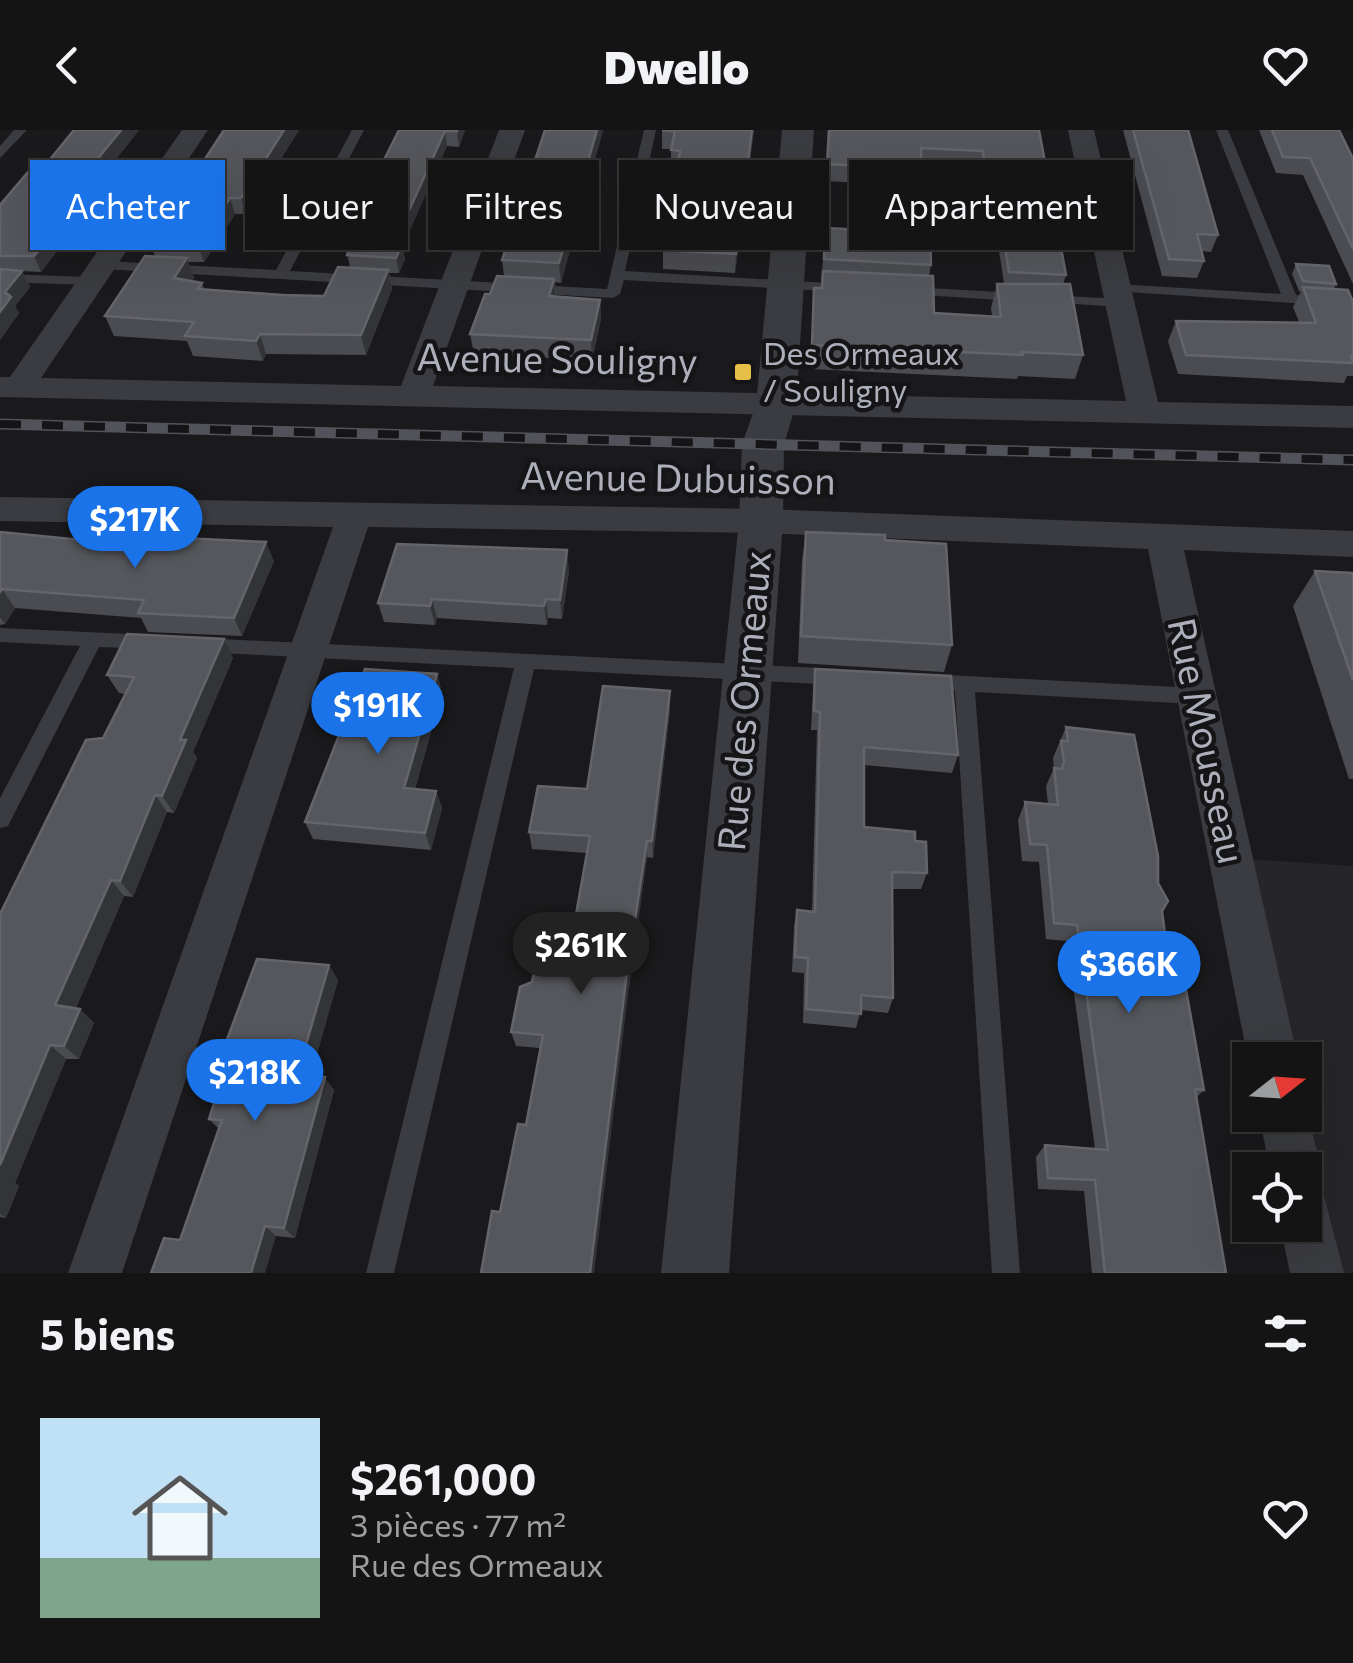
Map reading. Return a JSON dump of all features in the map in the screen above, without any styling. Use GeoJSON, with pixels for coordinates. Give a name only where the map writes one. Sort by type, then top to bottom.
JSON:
{"type":"FeatureCollection","features":[{"type":"Feature","properties":{"kind":"street"},"geometry":{"type":"LineString","coordinates":[[9,387],[97,273],[195,130]]}},
{"type":"Feature","properties":{"kind":"street"},"geometry":{"type":"LineString","coordinates":[[413,397],[512,130]]}},
{"type":"Feature","properties":{"kind":"street","name":"Rue des Ormeaux"},"geometry":{"type":"LineString","coordinates":[[695,1273],[762,522],[763,444],[776,406],[798,130]]}},
{"type":"Feature","properties":{"kind":"street"},"geometry":{"type":"LineString","coordinates":[[1082,130],[1145,414]]}},
{"type":"Feature","properties":{"kind":"street","name":"Avenue Souligny"},"geometry":{"type":"LineString","coordinates":[[9,387],[1353,417]]}},
{"type":"Feature","properties":{"kind":"street","name":"Avenue Dubuisson"},"geometry":{"type":"LineString","coordinates":[[0,508],[762,522],[1353,544]]}},
{"type":"Feature","properties":{"kind":"street"},"geometry":{"type":"LineString","coordinates":[[95,1273],[354,516]]}},
{"type":"Feature","properties":{"kind":"street","name":"Rue Mousseau"},"geometry":{"type":"LineString","coordinates":[[1164,538],[1269,1042]]}},
{"type":"Feature","properties":{"kind":"street"},"geometry":{"type":"LineString","coordinates":[[1311,1242],[1317,1273]]}},
{"type":"Feature","properties":{"kind":"lane"},"geometry":{"type":"LineString","coordinates":[[0,154],[21,130]]}},
{"type":"Feature","properties":{"kind":"lane"},"geometry":{"type":"LineString","coordinates":[[281,275],[358,130]]}},
{"type":"Feature","properties":{"kind":"lane"},"geometry":{"type":"LineString","coordinates":[[0,278],[97,273],[281,275],[613,294],[650,130]]}},
{"type":"Feature","properties":{"kind":"lane"},"geometry":{"type":"LineString","coordinates":[[1222,130],[1290,299]]}},
{"type":"Feature","properties":{"kind":"lane"},"geometry":{"type":"LineString","coordinates":[[617,276],[870,289]]}},
{"type":"Feature","properties":{"kind":"lane"},"geometry":{"type":"LineString","coordinates":[[889,290],[1353,302]]}},
{"type":"Feature","properties":{"kind":"lane"},"geometry":{"type":"LineString","coordinates":[[0,635],[866,679]]}},
{"type":"Feature","properties":{"kind":"lane"},"geometry":{"type":"LineString","coordinates":[[0,819],[93,639]]}},
{"type":"Feature","properties":{"kind":"lane"},"geometry":{"type":"LineString","coordinates":[[380,1273],[526,662]]}},
{"type":"Feature","properties":{"kind":"lane"},"geometry":{"type":"LineString","coordinates":[[905,681],[1196,696]]}},
{"type":"Feature","properties":{"kind":"lane"},"geometry":{"type":"LineString","coordinates":[[964,684],[1006,1273]]}},
{"type":"Feature","properties":{"kind":"shaded area"},"geometry":{"type":"Polygon","coordinates":[[[1231,858],[1353,866],[1353,1273],[1317,1273],[1313,1242],[1322,1242],[1322,1152],[1305,1152],[1305,1132],[1322,1132],[1322,1042],[1269,1042],[1231,858]]]}},
{"type":"Feature","properties":{"kind":"building"},"geometry":{"type":"Polygon","coordinates":[[[74,130],[121,130],[97,160],[50,160],[74,130]]]}},
{"type":"Feature","properties":{"kind":"building"},"geometry":{"type":"Polygon","coordinates":[[[224,130],[284,130],[265,160],[245,160],[245,192],[241,198],[230,198],[225,206],[225,160],[204,160],[224,130]]]}},
{"type":"Feature","properties":{"kind":"building"},"geometry":{"type":"Polygon","coordinates":[[[399,130],[457,130],[445,131],[432,160],[428,160],[428,169],[408,213],[408,160],[384,160],[399,130]]]}},
{"type":"Feature","properties":{"kind":"building"},"geometry":{"type":"Polygon","coordinates":[[[545,130],[597,130],[588,160],[535,160],[545,130]]]}},
{"type":"Feature","properties":{"kind":"building"},"geometry":{"type":"Polygon","coordinates":[[[662,130],[752,130],[748,160],[678,160],[680,151],[671,150],[675,131],[662,130]]]}},
{"type":"Feature","properties":{"kind":"building"},"geometry":{"type":"Polygon","coordinates":[[[829,130],[1039,130],[1045,160],[984,160],[983,151],[921,148],[921,160],[849,160],[849,165],[829,164],[829,130]]]}},
{"type":"Feature","properties":{"kind":"building"},"geometry":{"type":"Polygon","coordinates":[[[1133,130],[1188,130],[1218,235],[1197,234],[1204,261],[1169,259],[1133,130]]]}},
{"type":"Feature","properties":{"kind":"building"},"geometry":{"type":"Polygon","coordinates":[[[1272,130],[1339,130],[1353,159],[1353,249],[1310,158],[1283,157],[1272,130]]]}},
{"type":"Feature","properties":{"kind":"building"},"geometry":{"type":"Polygon","coordinates":[[[28,172],[30,250],[38,250],[34,256],[0,256],[0,205],[28,172]]]}},
{"type":"Feature","properties":{"kind":"building"},"geometry":{"type":"Polygon","coordinates":[[[829,228],[849,229],[849,250],[931,250],[931,265],[824,259],[824,250],[829,250],[829,228]]]}},
{"type":"Feature","properties":{"kind":"building"},"geometry":{"type":"Polygon","coordinates":[[[349,250],[399,250],[396,258],[347,255],[349,250]]]}},
{"type":"Feature","properties":{"kind":"building"},"geometry":{"type":"Polygon","coordinates":[[[505,250],[563,250],[559,263],[502,260],[505,250]]]}},
{"type":"Feature","properties":{"kind":"building"},"geometry":{"type":"Polygon","coordinates":[[[663,250],[737,250],[736,254],[663,250]]]}},
{"type":"Feature","properties":{"kind":"building"},"geometry":{"type":"Polygon","coordinates":[[[1005,250],[1061,250],[1066,275],[1009,272],[1005,250]]]}},
{"type":"Feature","properties":{"kind":"building"},"geometry":{"type":"Polygon","coordinates":[[[145,256],[187,258],[174,278],[202,283],[198,289],[280,295],[324,296],[338,267],[388,270],[361,335],[260,334],[256,341],[185,336],[194,322],[105,316],[145,256]]]}},
{"type":"Feature","properties":{"kind":"building"},"geometry":{"type":"Polygon","coordinates":[[[1296,264],[1329,266],[1336,284],[1303,281],[1296,264]]]}},
{"type":"Feature","properties":{"kind":"building"},"geometry":{"type":"Polygon","coordinates":[[[0,269],[22,271],[5,292],[11,297],[0,312],[0,269]]]}},
{"type":"Feature","properties":{"kind":"building"},"geometry":{"type":"Polygon","coordinates":[[[823,271],[933,276],[934,313],[1001,317],[997,284],[1070,284],[1083,355],[812,345],[814,288],[822,288],[823,271]]]}},
{"type":"Feature","properties":{"kind":"building"},"geometry":{"type":"Polygon","coordinates":[[[497,276],[554,279],[549,296],[600,300],[591,340],[470,334],[485,294],[490,294],[497,276]]]}},
{"type":"Feature","properties":{"kind":"building"},"geometry":{"type":"Polygon","coordinates":[[[1303,287],[1348,290],[1353,302],[1353,363],[1186,355],[1176,321],[1316,323],[1303,287]]]}},
{"type":"Feature","properties":{"kind":"building"},"geometry":{"type":"Polygon","coordinates":[[[0,532],[112,543],[118,535],[266,542],[234,618],[138,613],[144,600],[2,589],[0,592],[0,532]]]}},
{"type":"Feature","properties":{"kind":"building"},"geometry":{"type":"Polygon","coordinates":[[[806,532],[885,535],[885,540],[946,544],[952,645],[801,636],[806,532]]]}},
{"type":"Feature","properties":{"kind":"building"},"geometry":{"type":"Polygon","coordinates":[[[397,544],[567,550],[560,600],[546,599],[544,606],[432,599],[430,606],[378,603],[397,544]]]}},
{"type":"Feature","properties":{"kind":"building"},"geometry":{"type":"Polygon","coordinates":[[[1315,571],[1353,573],[1353,680],[1315,571]]]}},
{"type":"Feature","properties":{"kind":"building"},"geometry":{"type":"Polygon","coordinates":[[[127,634],[224,639],[180,740],[186,740],[162,796],[155,795],[120,881],[111,880],[55,1005],[80,1009],[64,1046],[50,1045],[0,1165],[0,914],[86,740],[103,738],[134,677],[107,675],[127,634]]]}},
{"type":"Feature","properties":{"kind":"building"},"geometry":{"type":"Polygon","coordinates":[[[365,669],[437,674],[404,788],[436,791],[425,833],[305,822],[365,669]]]}},
{"type":"Feature","properties":{"kind":"building"},"geometry":{"type":"Polygon","coordinates":[[[815,669],[951,676],[958,755],[864,747],[864,827],[915,832],[915,841],[926,842],[927,873],[892,872],[893,998],[861,995],[861,1014],[806,1009],[808,958],[795,957],[797,910],[815,912],[820,712],[814,711],[815,669]]]}},
{"type":"Feature","properties":{"kind":"building"},"geometry":{"type":"Polygon","coordinates":[[[603,686],[670,691],[652,841],[647,841],[627,972],[590,1273],[481,1273],[492,1211],[500,1212],[518,1124],[526,1125],[543,1035],[511,1032],[520,987],[532,982],[540,940],[547,941],[549,934],[572,937],[590,836],[529,832],[538,786],[587,789],[603,686]]]}},
{"type":"Feature","properties":{"kind":"building"},"geometry":{"type":"Polygon","coordinates":[[[1066,727],[1134,735],[1158,856],[1158,883],[1168,901],[1162,911],[1169,965],[1177,966],[1180,983],[1185,984],[1204,1090],[1195,1089],[1226,1273],[1105,1273],[1095,1180],[1048,1178],[1045,1145],[1108,1150],[1077,925],[1054,923],[1047,845],[1030,844],[1025,802],[1058,805],[1054,768],[1062,769],[1061,741],[1068,741],[1066,727]]]}},
{"type":"Feature","properties":{"kind":"building"},"geometry":{"type":"Polygon","coordinates":[[[257,959],[329,965],[299,1069],[319,1071],[318,1076],[325,1077],[284,1228],[265,1226],[251,1273],[151,1273],[164,1238],[180,1240],[222,1120],[209,1119],[227,1062],[219,1061],[257,959]]]}},
{"type":"Feature","properties":{"kind":"railway"},"geometry":{"type":"LineString","coordinates":[[0,424],[1353,460]]}},
{"type":"Feature","properties":{"kind":"place","name":"Des Ormeaux / Souligny"},"geometry":{"type":"Point","coordinates":[743,372]}}]}
